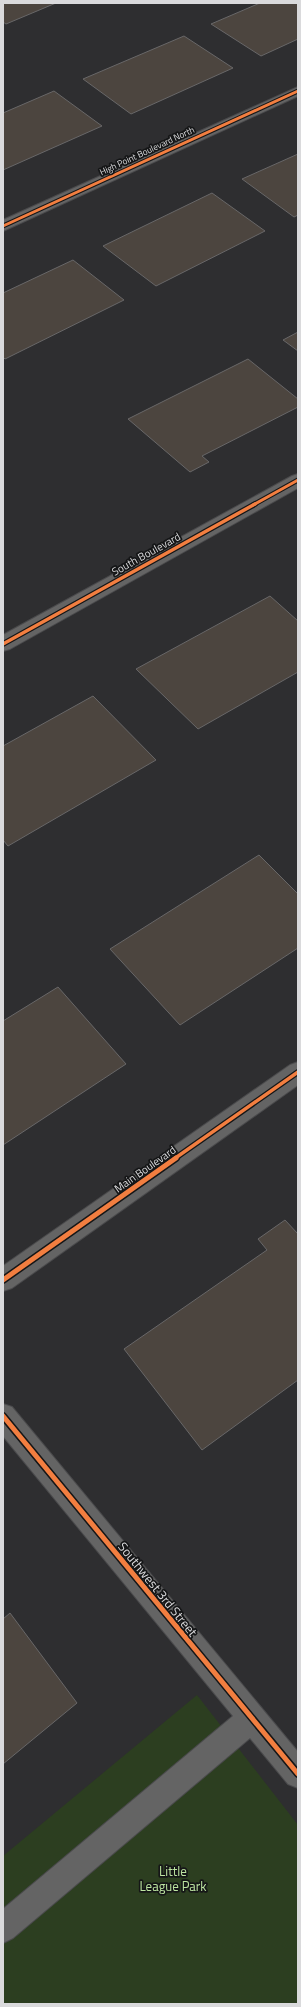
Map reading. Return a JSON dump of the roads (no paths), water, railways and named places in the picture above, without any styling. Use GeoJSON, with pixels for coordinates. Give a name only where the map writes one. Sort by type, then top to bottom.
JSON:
{"type":"FeatureCollection","features":[{"type":"Feature","properties":{"kind":"street","name":"High Point Boulevard North"},"geometry":{"type":"LineString","coordinates":[[3,226],[298,91]]}},
{"type":"Feature","properties":{"kind":"street","name":"South Boulevard"},"geometry":{"type":"LineString","coordinates":[[3,644],[298,480]]}},
{"type":"Feature","properties":{"kind":"street","name":"Main Boulevard"},"geometry":{"type":"LineString","coordinates":[[3,1280],[298,1072]]}},
{"type":"Feature","properties":{"kind":"street","name":"Southwest 3rd Street"},"geometry":{"type":"LineString","coordinates":[[3,1416],[251,1719],[298,1774]]}},
{"type":"Feature","properties":{"kind":"street"},"geometry":{"type":"LineString","coordinates":[[3,1928],[251,1719]]}},
{"type":"Feature","properties":{"kind":"park label","name":"Little League Park"},"geometry":{"type":"Point","coordinates":[173,1878]}}]}
